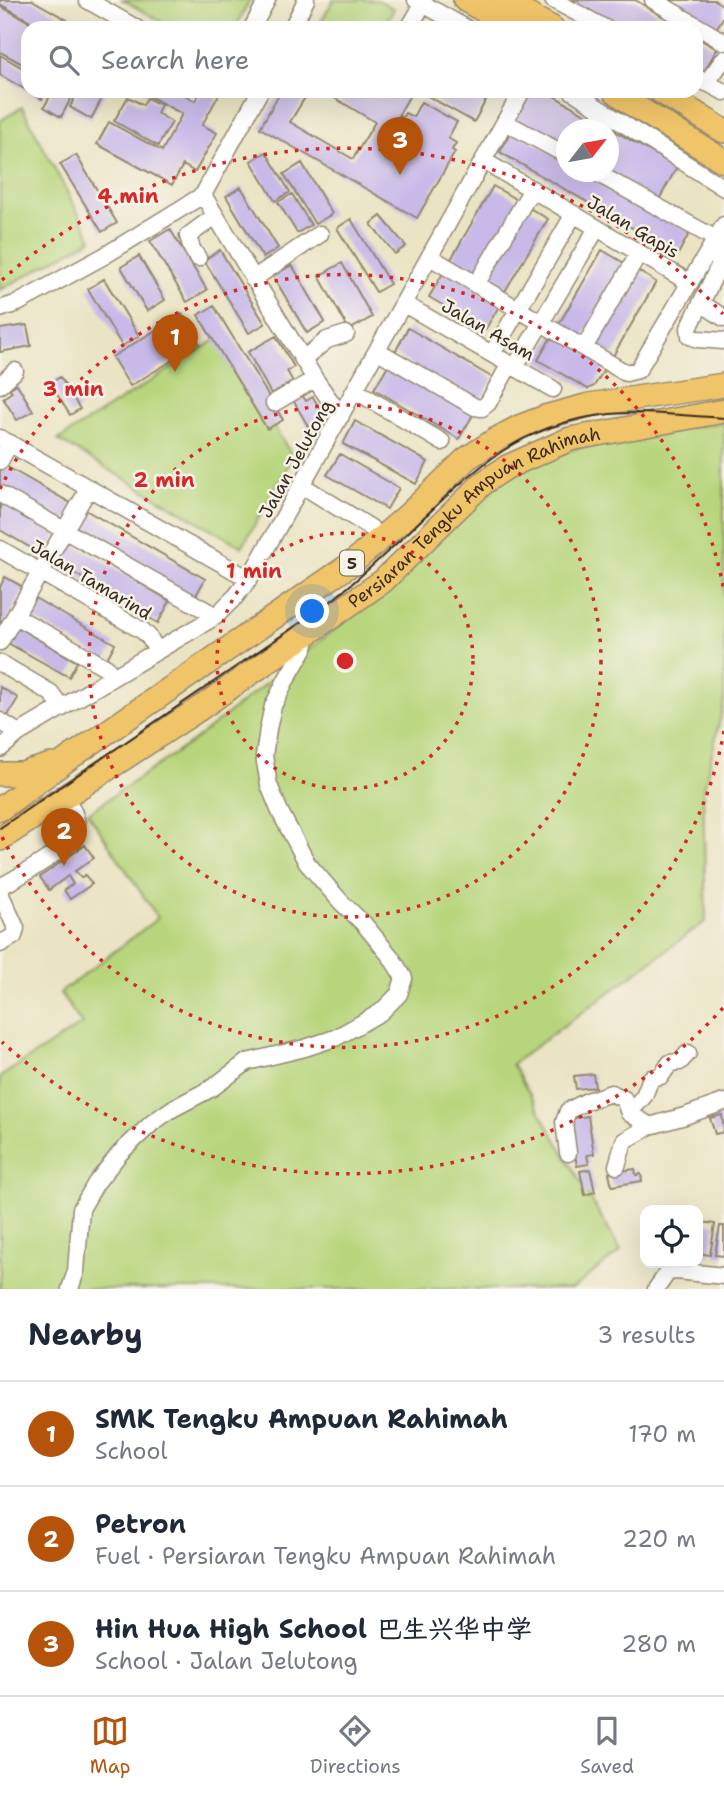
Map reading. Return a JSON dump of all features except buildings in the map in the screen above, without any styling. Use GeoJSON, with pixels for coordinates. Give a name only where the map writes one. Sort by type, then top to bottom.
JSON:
{"type":"FeatureCollection","features":[{"type":"Feature","properties":{"kind":"highway"},"geometry":{"type":"LineString","coordinates":[[465,0],[502,21]]}},
{"type":"Feature","properties":{"kind":"highway"},"geometry":{"type":"LineString","coordinates":[[500,0],[539,21]]}},
{"type":"Feature","properties":{"kind":"highway"},"geometry":{"type":"LineString","coordinates":[[624,98],[724,161]]}},
{"type":"Feature","properties":{"kind":"highway"},"geometry":{"type":"LineString","coordinates":[[639,98],[724,147]]}},
{"type":"Feature","properties":{"kind":"highway"},"geometry":{"type":"LineString","coordinates":[[671,98],[724,131]]}},
{"type":"Feature","properties":{"kind":"highway"},"geometry":{"type":"LineString","coordinates":[[691,98],[724,114]]}},
{"type":"Feature","properties":{"kind":"highway","name":"Persiaran Tengku Ampuan Rahimah"},"geometry":{"type":"LineString","coordinates":[[1,807],[351,564],[409,514],[466,459],[495,440],[548,416],[589,405],[724,385]]}},
{"type":"Feature","properties":{"kind":"highway","name":"Persiaran Tengku Ampuan Rahimah"},"geometry":{"type":"LineString","coordinates":[[0,839],[199,709],[383,581],[483,483],[507,467],[570,439],[724,411]]}},
{"type":"Feature","properties":{"kind":"highway"},"geometry":{"type":"LineString","coordinates":[[0,774],[22,774],[68,760]]}},
{"type":"Feature","properties":{"kind":"street"},"geometry":{"type":"LineString","coordinates":[[87,0],[124,21]]}},
{"type":"Feature","properties":{"kind":"street"},"geometry":{"type":"LineString","coordinates":[[256,21],[267,0]]}},
{"type":"Feature","properties":{"kind":"street"},"geometry":{"type":"LineString","coordinates":[[296,21],[306,0]]}},
{"type":"Feature","properties":{"kind":"street"},"geometry":{"type":"LineString","coordinates":[[553,0],[592,21]]}},
{"type":"Feature","properties":{"kind":"street"},"geometry":{"type":"LineString","coordinates":[[653,0],[688,21]]}},
{"type":"Feature","properties":{"kind":"street"},"geometry":{"type":"LineString","coordinates":[[416,21],[420,2],[454,21]]}},
{"type":"Feature","properties":{"kind":"street"},"geometry":{"type":"LineString","coordinates":[[703,30],[724,42]]}},
{"type":"Feature","properties":{"kind":"street"},"geometry":{"type":"LineString","coordinates":[[703,78],[724,59]]}},
{"type":"Feature","properties":{"kind":"street"},"geometry":{"type":"LineString","coordinates":[[703,81],[724,92]]}},
{"type":"Feature","properties":{"kind":"street"},"geometry":{"type":"LineString","coordinates":[[0,309],[18,303],[104,256],[203,195],[252,98]]}},
{"type":"Feature","properties":{"kind":"street","name":"Jalan Jelutong"},"geometry":{"type":"LineString","coordinates":[[0,749],[19,733],[215,616],[250,579],[518,98]]}},
{"type":"Feature","properties":{"kind":"street"},"geometry":{"type":"LineString","coordinates":[[583,98],[724,188]]}},
{"type":"Feature","properties":{"kind":"street"},"geometry":{"type":"LineString","coordinates":[[505,122],[556,150]]}},
{"type":"Feature","properties":{"kind":"street","name":"Jalan Gapis"},"geometry":{"type":"LineString","coordinates":[[484,161],[690,283]]}},
{"type":"Feature","properties":{"kind":"street"},"geometry":{"type":"LineString","coordinates":[[614,182],[718,236]]}},
{"type":"Feature","properties":{"kind":"street"},"geometry":{"type":"LineString","coordinates":[[476,285],[532,189]]}},
{"type":"Feature","properties":{"kind":"street"},"geometry":{"type":"LineString","coordinates":[[203,195],[315,379],[341,416]]}},
{"type":"Feature","properties":{"kind":"street"},"geometry":{"type":"LineString","coordinates":[[492,354],[574,214]]}},
{"type":"Feature","properties":{"kind":"street"},"geometry":{"type":"LineString","coordinates":[[198,258],[188,236],[215,216]]}},
{"type":"Feature","properties":{"kind":"street"},"geometry":{"type":"LineString","coordinates":[[378,351],[475,407],[482,408],[541,323],[597,228]]}},
{"type":"Feature","properties":{"kind":"street"},"geometry":{"type":"LineString","coordinates":[[253,279],[320,234]]}},
{"type":"Feature","properties":{"kind":"street"},"geometry":{"type":"LineString","coordinates":[[430,257],[626,373],[638,370],[718,236]]}},
{"type":"Feature","properties":{"kind":"street"},"geometry":{"type":"LineString","coordinates":[[718,236],[719,266],[689,328],[690,336],[698,339],[724,341]]}},
{"type":"Feature","properties":{"kind":"street"},"geometry":{"type":"LineString","coordinates":[[584,348],[639,253]]}},
{"type":"Feature","properties":{"kind":"street"},"geometry":{"type":"LineString","coordinates":[[701,303],[724,318]]}},
{"type":"Feature","properties":{"kind":"street","name":"Jalan Asam"},"geometry":{"type":"LineString","coordinates":[[404,304],[553,388]]}},
{"type":"Feature","properties":{"kind":"street"},"geometry":{"type":"LineString","coordinates":[[303,359],[327,340],[346,334]]}},
{"type":"Feature","properties":{"kind":"street"},"geometry":{"type":"LineString","coordinates":[[0,385],[15,371]]}},
{"type":"Feature","properties":{"kind":"street"},"geometry":{"type":"LineString","coordinates":[[274,403],[315,379]]}},
{"type":"Feature","properties":{"kind":"street"},"geometry":{"type":"LineString","coordinates":[[356,391],[442,442]]}},
{"type":"Feature","properties":{"kind":"street"},"geometry":{"type":"LineString","coordinates":[[0,461],[5,440],[250,579]]}},
{"type":"Feature","properties":{"kind":"street"},"geometry":{"type":"LineString","coordinates":[[303,486],[372,528]]}},
{"type":"Feature","properties":{"kind":"street"},"geometry":{"type":"LineString","coordinates":[[0,642],[89,488]]}},
{"type":"Feature","properties":{"kind":"street"},"geometry":{"type":"LineString","coordinates":[[0,494],[215,616]]}},
{"type":"Feature","properties":{"kind":"street","name":"Jalan Tamarind"},"geometry":{"type":"LineString","coordinates":[[2,554],[143,631],[157,651]]}},
{"type":"Feature","properties":{"kind":"street"},"geometry":{"type":"LineString","coordinates":[[15,615],[107,668],[112,678]]}},
{"type":"Feature","properties":{"kind":"street"},"geometry":{"type":"LineString","coordinates":[[70,1289],[76,1271],[81,1209],[96,1183],[120,1153],[152,1123],[212,1088],[247,1062],[335,1038],[362,1023],[381,1012],[398,994],[404,978],[364,924],[307,863],[279,812],[269,785],[264,756],[273,706],[304,649],[307,633]]}},
{"type":"Feature","properties":{"kind":"street"},"geometry":{"type":"LineString","coordinates":[[0,663],[51,693],[62,708]]}},
{"type":"Feature","properties":{"kind":"street"},"geometry":{"type":"LineString","coordinates":[[0,721],[19,733]]}},
{"type":"Feature","properties":{"kind":"street"},"geometry":{"type":"LineString","coordinates":[[0,944],[14,936],[16,928],[2,884],[43,862],[76,831],[76,821],[57,803],[14,816],[1,807]]}},
{"type":"Feature","properties":{"kind":"street"},"geometry":{"type":"LineString","coordinates":[[629,1113],[644,1096],[650,1078],[661,1076],[670,1063],[680,1062],[688,1053]]}},
{"type":"Feature","properties":{"kind":"street"},"geometry":{"type":"LineString","coordinates":[[568,1153],[564,1122],[568,1111],[611,1093],[624,1099],[629,1113],[650,1126]]}},
{"type":"Feature","properties":{"kind":"street"},"geometry":{"type":"LineString","coordinates":[[617,1166],[624,1141],[650,1126],[724,1102]]}},
{"type":"Feature","properties":{"kind":"street"},"geometry":{"type":"LineString","coordinates":[[656,1289],[668,1272],[724,1276]]}},
{"type":"Feature","properties":{"kind":"green space"},"geometry":{"type":"Polygon","coordinates":[[[123,0],[250,0],[239,21],[160,21],[123,0]]]}},
{"type":"Feature","properties":{"kind":"green space"},"geometry":{"type":"Polygon","coordinates":[[[333,0],[378,0],[394,9],[387,21],[322,21],[333,0]]]}},
{"type":"Feature","properties":{"kind":"green space"},"geometry":{"type":"Polygon","coordinates":[[[22,107],[92,239],[0,290],[0,121],[22,107]]]}},
{"type":"Feature","properties":{"kind":"green space"},"geometry":{"type":"Polygon","coordinates":[[[219,338],[293,457],[242,547],[58,440],[219,338]]]}},
{"type":"Feature","properties":{"kind":"green space"},"geometry":{"type":"Polygon","coordinates":[[[724,422],[724,702],[703,792],[706,921],[512,1064],[621,1251],[572,1289],[0,1289],[0,1077],[82,1024],[60,993],[158,918],[88,813],[193,741],[378,595],[503,479],[541,460],[603,440],[724,422]]]}},
{"type":"Feature","properties":{"kind":"tram line"},"geometry":{"type":"LineString","coordinates":[[0,828],[326,605],[371,567],[456,487],[498,454],[520,441],[545,429],[602,415],[647,413],[724,418]]}},
{"type":"Feature","properties":{"kind":"place","name":"Hin Hua High School 巴生兴华中学"},"geometry":{"type":"Point","coordinates":[400,175]}},
{"type":"Feature","properties":{"kind":"place","name":"SMK Tengku Ampuan Rahimah"},"geometry":{"type":"Point","coordinates":[175,372]}},
{"type":"Feature","properties":{"kind":"place","name":"Petron"},"geometry":{"type":"Point","coordinates":[64,866]}}]}
